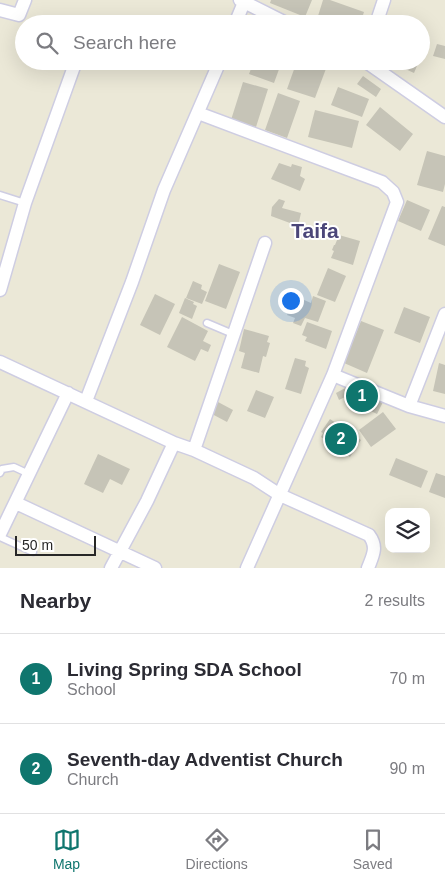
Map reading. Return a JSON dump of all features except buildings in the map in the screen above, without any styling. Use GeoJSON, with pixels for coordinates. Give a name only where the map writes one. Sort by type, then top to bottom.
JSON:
{"type":"FeatureCollection","features":[{"type":"Feature","properties":{"kind":"street"},"geometry":{"type":"LineString","coordinates":[[0,10],[19,15],[25,0]]}},
{"type":"Feature","properties":{"kind":"street"},"geometry":{"type":"LineString","coordinates":[[379,15],[384,0]]}},
{"type":"Feature","properties":{"kind":"street"},"geometry":{"type":"LineString","coordinates":[[239,15],[243,1],[270,15]]}},
{"type":"Feature","properties":{"kind":"street"},"geometry":{"type":"LineString","coordinates":[[0,290],[25,203],[73,70]]}},
{"type":"Feature","properties":{"kind":"street"},"geometry":{"type":"LineString","coordinates":[[86,401],[132,282],[164,190],[216,70]]}},
{"type":"Feature","properties":{"kind":"street"},"geometry":{"type":"LineString","coordinates":[[378,70],[445,117]]}},
{"type":"Feature","properties":{"kind":"street"},"geometry":{"type":"LineString","coordinates":[[198,113],[382,182],[394,192],[397,202],[333,375],[246,568]]}},
{"type":"Feature","properties":{"kind":"street"},"geometry":{"type":"LineString","coordinates":[[194,450],[265,243]]}},
{"type":"Feature","properties":{"kind":"street"},"geometry":{"type":"LineString","coordinates":[[409,406],[445,314]]}},
{"type":"Feature","properties":{"kind":"street"},"geometry":{"type":"LineString","coordinates":[[0,362],[254,478],[280,495],[369,535],[374,548],[368,568]]}},
{"type":"Feature","properties":{"kind":"street"},"geometry":{"type":"LineString","coordinates":[[333,375],[409,406],[445,416]]}},
{"type":"Feature","properties":{"kind":"street"},"geometry":{"type":"LineString","coordinates":[[0,535],[68,393]]}},
{"type":"Feature","properties":{"kind":"street"},"geometry":{"type":"LineString","coordinates":[[111,568],[147,501],[174,443]]}},
{"type":"Feature","properties":{"kind":"street"},"geometry":{"type":"LineString","coordinates":[[16,503],[155,568]]}},
{"type":"Feature","properties":{"kind":"lane"},"geometry":{"type":"LineString","coordinates":[[0,195],[25,203]]}},
{"type":"Feature","properties":{"kind":"lane"},"geometry":{"type":"LineString","coordinates":[[207,323],[233,334]]}},
{"type":"Feature","properties":{"kind":"lane"},"geometry":{"type":"LineString","coordinates":[[0,473],[2,469],[14,467],[29,474]]}},
{"type":"Feature","properties":{"kind":"lane"},"geometry":{"type":"LineString","coordinates":[[0,535],[33,552]]}},
{"type":"Feature","properties":{"kind":"place","name":"Living Spring SDA School"},"geometry":{"type":"Point","coordinates":[362,396]}},
{"type":"Feature","properties":{"kind":"place","name":"Seventh-day Adventist Church"},"geometry":{"type":"Point","coordinates":[341,439]}},
{"type":"Feature","properties":{"kind":"district","name":"Taifa"},"geometry":{"type":"Point","coordinates":[315,231]}}]}
